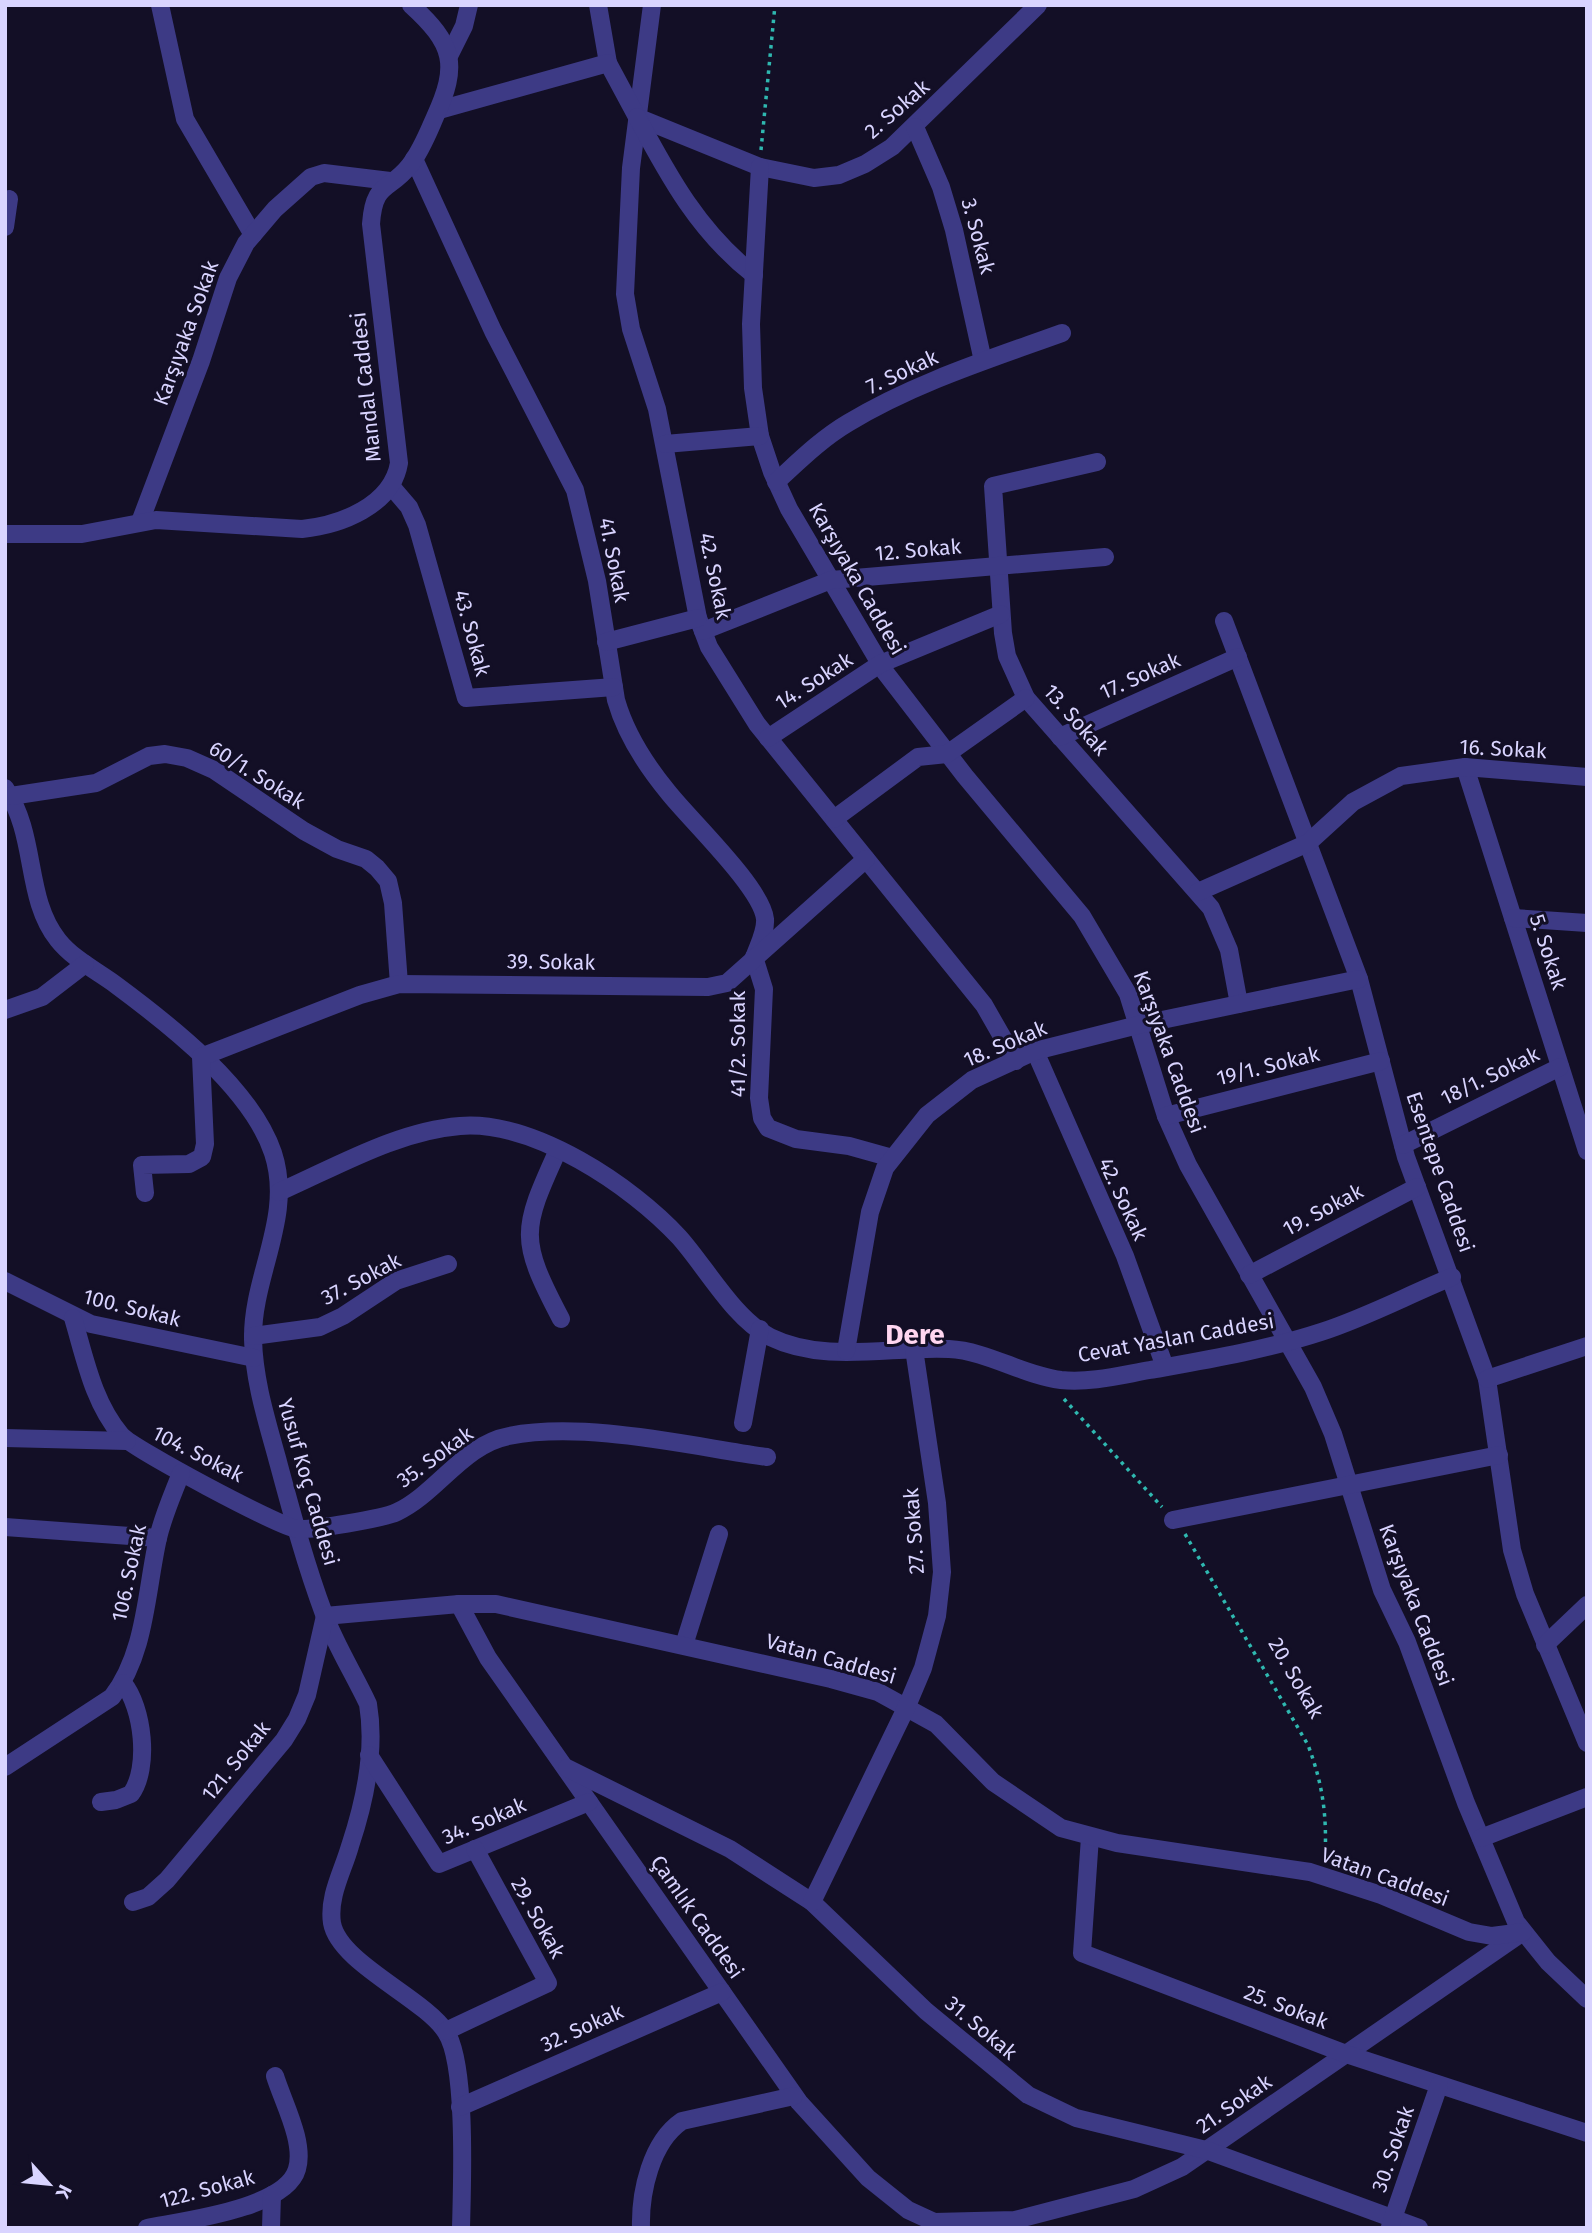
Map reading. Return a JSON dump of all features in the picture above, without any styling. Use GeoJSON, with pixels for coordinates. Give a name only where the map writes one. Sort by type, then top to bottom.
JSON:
{"type":"FeatureCollection","features":[{"type":"Feature","properties":{"kind":"street"},"geometry":{"type":"LineString","coordinates":[[160,5],[185,119],[253,235]]}},
{"type":"Feature","properties":{"kind":"street"},"geometry":{"type":"LineString","coordinates":[[411,5],[440,33],[449,56]]}},
{"type":"Feature","properties":{"kind":"street"},"geometry":{"type":"LineString","coordinates":[[449,56],[464,26],[469,5]]}},
{"type":"Feature","properties":{"kind":"street"},"geometry":{"type":"LineString","coordinates":[[598,5],[608,63],[677,193],[728,255],[754,275]]}},
{"type":"Feature","properties":{"kind":"street","name":"42. Sokak"},"geometry":{"type":"LineString","coordinates":[[652,5],[637,117],[626,237],[625,294],[631,329],[657,409],[701,625],[731,686],[768,738],[984,1005],[1016,1060]]}},
{"type":"Feature","properties":{"kind":"street","name":"2. Sokak"},"geometry":{"type":"LineString","coordinates":[[637,117],[760,167],[790,175],[839,175],[865,164],[915,127],[1025,14],[1038,5]]}},
{"type":"Feature","properties":{"kind":"street","name":"Mandal Caddesi"},"geometry":{"type":"LineString","coordinates":[[5,534],[82,534],[140,522],[171,520],[302,529],[320,527],[364,509],[391,486],[399,463],[371,224],[375,198],[414,159],[439,110],[449,82],[449,56]]}},
{"type":"Feature","properties":{"kind":"street"},"geometry":{"type":"LineString","coordinates":[[439,110],[608,63]]}},
{"type":"Feature","properties":{"kind":"street","name":"3. Sokak"},"geometry":{"type":"LineString","coordinates":[[915,127],[941,187],[954,230],[983,361]]}},
{"type":"Feature","properties":{"kind":"street","name":"41. Sokak"},"geometry":{"type":"LineString","coordinates":[[414,159],[493,331],[575,490],[587,532],[614,687],[624,727],[640,756],[761,905],[765,920],[754,957]]}},
{"type":"Feature","properties":{"kind":"street","name":"Karşıyaka Caddesi"},"geometry":{"type":"LineString","coordinates":[[760,167],[754,275],[753,388],[760,436],[776,482],[880,664],[947,754],[1082,916],[1128,994],[1166,1116],[1188,1165],[1313,1387],[1350,1486],[1382,1590],[1407,1642],[1481,1838],[1523,1932],[1548,1962],[1587,1999]]}},
{"type":"Feature","properties":{"kind":"street","name":"Karşıyaka Sokak"},"geometry":{"type":"LineString","coordinates":[[140,522],[232,270],[253,235],[282,202],[311,177],[324,173],[390,181]]}},
{"type":"Feature","properties":{"kind":"street"},"geometry":{"type":"LineString","coordinates":[[5,227],[9,199]]}},
{"type":"Feature","properties":{"kind":"street","name":"7. Sokak"},"geometry":{"type":"LineString","coordinates":[[776,482],[810,450],[847,424],[901,396],[983,361],[1062,333]]}},
{"type":"Feature","properties":{"kind":"street"},"geometry":{"type":"LineString","coordinates":[[665,444],[760,436]]}},
{"type":"Feature","properties":{"kind":"street","name":"13. Sokak"},"geometry":{"type":"LineString","coordinates":[[1097,462],[993,486],[997,566],[1007,656],[1026,698],[1211,908],[1229,950],[1239,1004]]}},
{"type":"Feature","properties":{"kind":"street","name":"43. Sokak"},"geometry":{"type":"LineString","coordinates":[[391,486],[409,507],[418,525],[466,698],[614,687]]}},
{"type":"Feature","properties":{"kind":"street","name":"12. Sokak"},"geometry":{"type":"LineString","coordinates":[[606,642],[701,625],[831,580],[1105,557]]}},
{"type":"Feature","properties":{"kind":"street","name":"14. Sokak"},"geometry":{"type":"LineString","coordinates":[[768,738],[880,664],[1001,614]]}},
{"type":"Feature","properties":{"kind":"street","name":"Esentepe Caddesi"},"geometry":{"type":"LineString","coordinates":[[1224,621],[1359,979],[1403,1145],[1487,1379],[1513,1550],[1545,1645],[1587,1743]]}},
{"type":"Feature","properties":{"kind":"street","name":"17. Sokak"},"geometry":{"type":"LineString","coordinates":[[1060,737],[1238,657]]}},
{"type":"Feature","properties":{"kind":"street"},"geometry":{"type":"LineString","coordinates":[[834,819],[918,757],[947,754],[1026,698]]}},
{"type":"Feature","properties":{"kind":"street","name":"60/1. Sokak"},"geometry":{"type":"LineString","coordinates":[[8,792],[96,783],[149,756],[165,754],[187,758],[214,770],[304,831],[337,849],[366,859],[388,881],[393,903],[400,984]]}},
{"type":"Feature","properties":{"kind":"street","name":"16. Sokak"},"geometry":{"type":"LineString","coordinates":[[1198,892],[1308,843],[1353,802],[1375,787],[1401,776],[1465,766],[1587,777]]}},
{"type":"Feature","properties":{"kind":"street","name":"5. Sokak"},"geometry":{"type":"LineString","coordinates":[[1465,766],[1587,1151]]}},
{"type":"Feature","properties":{"kind":"street","name":"Yusuf Koç Caddesi"},"geometry":{"type":"LineString","coordinates":[[8,792],[24,822],[41,912],[59,942],[155,1016],[201,1057],[252,1111],[263,1128],[276,1164],[279,1192],[277,1223],[257,1293],[254,1358],[263,1407],[296,1529],[325,1616],[368,1704],[369,1755],[360,1815],[331,1905],[333,1927],[345,1947],[446,2031]]}},
{"type":"Feature","properties":{"kind":"street","name":"39. Sokak"},"geometry":{"type":"LineString","coordinates":[[201,1057],[360,995],[400,984],[708,987],[727,983],[866,859]]}},
{"type":"Feature","properties":{"kind":"street"},"geometry":{"type":"LineString","coordinates":[[1513,918],[1587,923]]}},
{"type":"Feature","properties":{"kind":"street","name":"41/2. Sokak"},"geometry":{"type":"LineString","coordinates":[[754,957],[764,989],[759,1098],[762,1118],[768,1128],[796,1139],[849,1146],[892,1158]]}},
{"type":"Feature","properties":{"kind":"street"},"geometry":{"type":"LineString","coordinates":[[5,1010],[42,997],[85,964]]}},
{"type":"Feature","properties":{"kind":"street","name":"18. Sokak"},"geometry":{"type":"LineString","coordinates":[[846,1351],[870,1212],[881,1178],[909,1134],[946,1099],[972,1080],[1035,1051],[1138,1025],[1359,979]]}},
{"type":"Feature","properties":{"kind":"street","name":"42. Sokak"},"geometry":{"type":"LineString","coordinates":[[1035,1051],[1129,1266],[1165,1367]]}},
{"type":"Feature","properties":{"kind":"street"},"geometry":{"type":"LineString","coordinates":[[145,1193],[142,1165],[189,1164],[202,1157],[205,1144],[201,1057]]}},
{"type":"Feature","properties":{"kind":"street","name":"19/1. Sokak"},"geometry":{"type":"LineString","coordinates":[[1166,1116],[1381,1061]]}},
{"type":"Feature","properties":{"kind":"street","name":"18/1. Sokak"},"geometry":{"type":"LineString","coordinates":[[1403,1145],[1560,1067]]}},
{"type":"Feature","properties":{"kind":"street","name":"Cevat Yaslan Caddesi"},"geometry":{"type":"LineString","coordinates":[[279,1192],[404,1138],[463,1126],[494,1129],[558,1150],[631,1192],[660,1217],[690,1249],[715,1284],[767,1335],[807,1349],[954,1349],[1044,1377],[1089,1381],[1287,1341],[1339,1325],[1451,1277]]}},
{"type":"Feature","properties":{"kind":"street"},"geometry":{"type":"LineString","coordinates":[[558,1150],[532,1206],[529,1244],[536,1272],[561,1319]]}},
{"type":"Feature","properties":{"kind":"street","name":"19. Sokak"},"geometry":{"type":"LineString","coordinates":[[1249,1275],[1417,1187]]}},
{"type":"Feature","properties":{"kind":"street","name":"37. Sokak"},"geometry":{"type":"LineString","coordinates":[[253,1336],[320,1327],[343,1316],[396,1281],[448,1264]]}},
{"type":"Feature","properties":{"kind":"street","name":"100. Sokak"},"geometry":{"type":"LineString","coordinates":[[5,1281],[73,1318],[117,1332],[254,1358]]}},
{"type":"Feature","properties":{"kind":"street","name":"104. Sokak"},"geometry":{"type":"LineString","coordinates":[[73,1318],[98,1398],[127,1441],[181,1472],[296,1529]]}},
{"type":"Feature","properties":{"kind":"street"},"geometry":{"type":"LineString","coordinates":[[743,1423],[760,1329]]}},
{"type":"Feature","properties":{"kind":"street"},"geometry":{"type":"LineString","coordinates":[[1487,1379],[1587,1346]]}},
{"type":"Feature","properties":{"kind":"street","name":"27. Sokak"},"geometry":{"type":"LineString","coordinates":[[907,1706],[937,1616],[942,1572],[937,1503],[914,1349]]}},
{"type":"Feature","properties":{"kind":"street","name":"35. Sokak"},"geometry":{"type":"LineString","coordinates":[[296,1529],[394,1514],[418,1500],[473,1454],[505,1436],[542,1430],[576,1431],[767,1457]]}},
{"type":"Feature","properties":{"kind":"street"},"geometry":{"type":"LineString","coordinates":[[5,1438],[127,1441]]}},
{"type":"Feature","properties":{"kind":"street"},"geometry":{"type":"LineString","coordinates":[[1173,1520],[1499,1455]]}},
{"type":"Feature","properties":{"kind":"street","name":"106. Sokak"},"geometry":{"type":"LineString","coordinates":[[123,1683],[149,1595],[158,1538],[181,1472]]}},
{"type":"Feature","properties":{"kind":"street"},"geometry":{"type":"LineString","coordinates":[[5,1527],[158,1538]]}},
{"type":"Feature","properties":{"kind":"street"},"geometry":{"type":"LineString","coordinates":[[684,1645],[719,1534]]}},
{"type":"Feature","properties":{"kind":"street","name":"Vatan Caddesi"},"geometry":{"type":"LineString","coordinates":[[325,1616],[459,1604],[496,1604],[536,1611],[629,1636],[684,1645],[831,1679],[878,1692],[936,1724],[993,1783],[1061,1828],[1090,1837],[1324,1876],[1381,1895],[1469,1932],[1492,1936],[1523,1932]]}},
{"type":"Feature","properties":{"kind":"street","name":"Çamlık Caddesi"},"geometry":{"type":"LineString","coordinates":[[459,1604],[488,1658],[794,2096],[868,2178],[908,2210],[935,2225]]}},
{"type":"Feature","properties":{"kind":"street"},"geometry":{"type":"LineString","coordinates":[[1545,1645],[1587,1605]]}},
{"type":"Feature","properties":{"kind":"street","name":"121. Sokak"},"geometry":{"type":"LineString","coordinates":[[133,1902],[148,1897],[167,1880],[284,1740],[307,1695],[325,1616]]}},
{"type":"Feature","properties":{"kind":"street"},"geometry":{"type":"LineString","coordinates":[[5,1768],[112,1697],[123,1683],[134,1698],[140,1717],[138,1776],[131,1794],[101,1802]]}},
{"type":"Feature","properties":{"kind":"street"},"geometry":{"type":"LineString","coordinates":[[812,1902],[907,1706]]}},
{"type":"Feature","properties":{"kind":"street","name":"34. Sokak"},"geometry":{"type":"LineString","coordinates":[[369,1755],[439,1864],[589,1802]]}},
{"type":"Feature","properties":{"kind":"street","name":"31. Sokak"},"geometry":{"type":"LineString","coordinates":[[564,1766],[730,1849],[812,1902],[926,2011],[1028,2095],[1076,2118],[1206,2150],[1392,2223],[1419,2228]]}},
{"type":"Feature","properties":{"kind":"street"},"geometry":{"type":"LineString","coordinates":[[1481,1838],[1587,1797]]}},
{"type":"Feature","properties":{"kind":"street","name":"25. Sokak"},"geometry":{"type":"LineString","coordinates":[[1090,1837],[1082,1953],[1346,2054],[1587,2133]]}},
{"type":"Feature","properties":{"kind":"street","name":"29. Sokak"},"geometry":{"type":"LineString","coordinates":[[446,2031],[548,1983],[475,1849]]}},
{"type":"Feature","properties":{"kind":"street","name":"21. Sokak"},"geometry":{"type":"LineString","coordinates":[[935,2225],[1015,2220],[1133,2189],[1170,2173],[1523,1932]]}},
{"type":"Feature","properties":{"kind":"street","name":"32. Sokak"},"geometry":{"type":"LineString","coordinates":[[460,2107],[722,1992]]}},
{"type":"Feature","properties":{"kind":"street"},"geometry":{"type":"LineString","coordinates":[[446,2031],[454,2056],[460,2107],[461,2228]]}},
{"type":"Feature","properties":{"kind":"street","name":"122. Sokak"},"geometry":{"type":"LineString","coordinates":[[147,2228],[211,2216],[272,2195],[292,2178],[298,2156],[275,2076]]}},
{"type":"Feature","properties":{"kind":"street","name":"30. Sokak"},"geometry":{"type":"LineString","coordinates":[[1392,2223],[1439,2085]]}},
{"type":"Feature","properties":{"kind":"street"},"geometry":{"type":"LineString","coordinates":[[640,2228],[645,2187],[659,2146],[671,2129],[682,2122],[794,2096]]}},
{"type":"Feature","properties":{"kind":"street"},"geometry":{"type":"LineString","coordinates":[[271,2228],[272,2195]]}},
{"type":"Feature","properties":{"kind":"path"},"geometry":{"type":"LineString","coordinates":[[760,167],[775,5]]}},
{"type":"Feature","properties":{"kind":"path","name":"20. Sokak"},"geometry":{"type":"LineString","coordinates":[[1044,1377],[1173,1520],[1210,1574],[1308,1745],[1321,1782],[1326,1825],[1324,1876]]}},
{"type":"Feature","properties":{"kind":"district","name":"Dere"},"geometry":{"type":"Point","coordinates":[915,1334]}}]}
